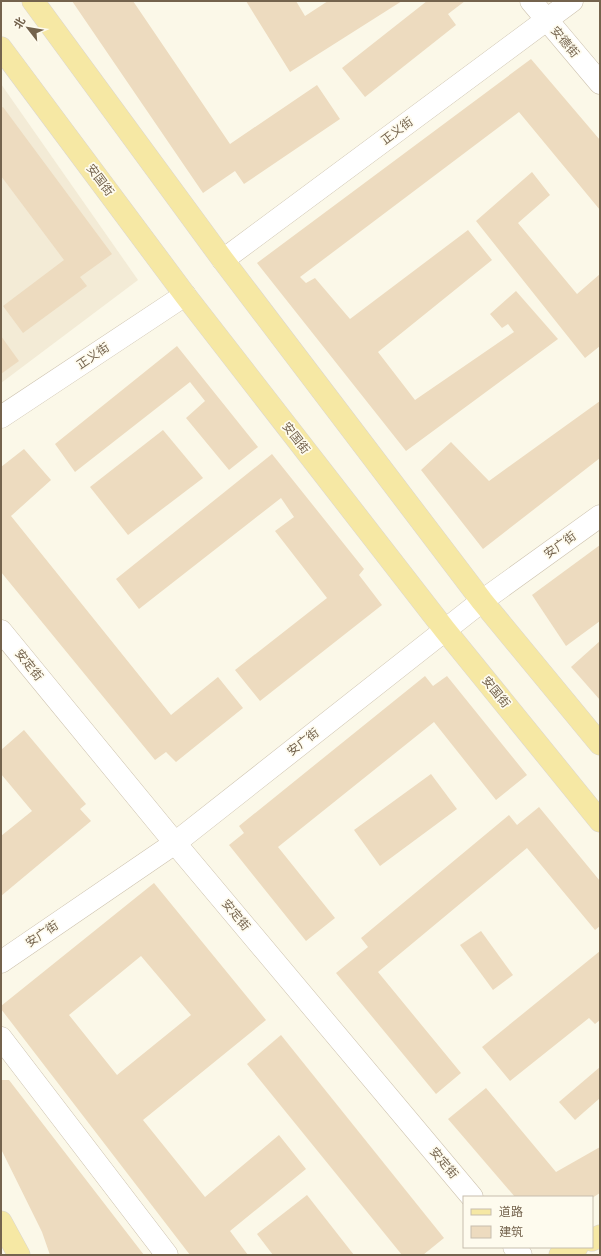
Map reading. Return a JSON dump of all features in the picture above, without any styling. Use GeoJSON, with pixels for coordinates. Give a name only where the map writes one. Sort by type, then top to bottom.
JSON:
{"type":"FeatureCollection","features":[{"type":"Feature","properties":{"kind":"main road"},"geometry":{"type":"LineString","coordinates":[[33,1],[223,260],[482,601],[600,744]]}},
{"type":"Feature","properties":{"kind":"main road","name":"安国街"},"geometry":{"type":"LineString","coordinates":[[1,48],[185,295],[445,630],[600,821]]}},
{"type":"Feature","properties":{"kind":"main road"},"geometry":{"type":"LineString","coordinates":[[1,1222],[19,1255]]}},
{"type":"Feature","properties":{"kind":"main road"},"geometry":{"type":"LineString","coordinates":[[560,1255],[575,1248]]}},
{"type":"Feature","properties":{"kind":"street","name":"安德街"},"geometry":{"type":"LineString","coordinates":[[531,1],[600,84]]}},
{"type":"Feature","properties":{"kind":"street","name":"正义街"},"geometry":{"type":"LineString","coordinates":[[223,260],[572,1]]}},
{"type":"Feature","properties":{"kind":"street","name":"正义街"},"geometry":{"type":"LineString","coordinates":[[1,417],[185,295]]}},
{"type":"Feature","properties":{"kind":"street","name":"安广街"},"geometry":{"type":"LineString","coordinates":[[1,962],[175,842],[482,601],[600,516]]}},
{"type":"Feature","properties":{"kind":"street","name":"安定街"},"geometry":{"type":"LineString","coordinates":[[1,631],[175,842],[471,1196]]}},
{"type":"Feature","properties":{"kind":"street"},"geometry":{"type":"LineString","coordinates":[[1,1038],[167,1255]]}},
{"type":"Feature","properties":{"kind":"shaded area"},"geometry":{"type":"Polygon","coordinates":[[[1,84],[138,280],[1,383],[1,84]]]}},
{"type":"Feature","properties":{"kind":"building"},"geometry":{"type":"Polygon","coordinates":[[[72,1],[133,1],[230,144],[317,85],[340,119],[244,184],[235,171],[203,193],[72,1]]]}},
{"type":"Feature","properties":{"kind":"building"},"geometry":{"type":"Polygon","coordinates":[[[246,1],[296,1],[305,16],[328,1],[402,1],[290,72],[246,1]]]}},
{"type":"Feature","properties":{"kind":"building"},"geometry":{"type":"Polygon","coordinates":[[[427,1],[465,1],[448,14],[456,25],[365,97],[342,68],[427,1]]]}},
{"type":"Feature","properties":{"kind":"building"},"geometry":{"type":"Polygon","coordinates":[[[531,59],[600,140],[600,210],[519,112],[300,277],[306,283],[315,278],[350,319],[468,230],[492,260],[378,352],[415,400],[514,332],[508,324],[502,328],[490,314],[516,291],[558,339],[406,451],[257,263],[531,59]]]}},
{"type":"Feature","properties":{"kind":"building"},"geometry":{"type":"Polygon","coordinates":[[[3,107],[112,254],[80,277],[87,286],[23,333],[3,306],[64,260],[1,176],[1,108],[3,107]]]}},
{"type":"Feature","properties":{"kind":"building"},"geometry":{"type":"Polygon","coordinates":[[[532,172],[550,195],[518,223],[577,294],[600,274],[600,346],[585,358],[476,221],[532,172]]]}},
{"type":"Feature","properties":{"kind":"building"},"geometry":{"type":"Polygon","coordinates":[[[1,336],[19,361],[1,374],[1,336]]]}},
{"type":"Feature","properties":{"kind":"building"},"geometry":{"type":"Polygon","coordinates":[[[177,346],[258,447],[229,470],[186,418],[205,401],[190,382],[75,472],[55,444],[177,346]]]}},
{"type":"Feature","properties":{"kind":"building"},"geometry":{"type":"Polygon","coordinates":[[[600,401],[600,458],[483,549],[421,470],[451,442],[489,481],[600,401]]]}},
{"type":"Feature","properties":{"kind":"building"},"geometry":{"type":"Polygon","coordinates":[[[163,430],[203,478],[128,535],[90,487],[163,430]]]}},
{"type":"Feature","properties":{"kind":"building"},"geometry":{"type":"Polygon","coordinates":[[[24,449],[51,480],[11,516],[171,715],[218,677],[243,708],[176,762],[166,752],[155,760],[1,572],[1,467],[24,449]]]}},
{"type":"Feature","properties":{"kind":"building"},"geometry":{"type":"Polygon","coordinates":[[[272,454],[364,569],[359,575],[382,605],[260,701],[235,670],[327,598],[275,531],[294,517],[281,498],[139,609],[116,579],[272,454]]]}},
{"type":"Feature","properties":{"kind":"building"},"geometry":{"type":"Polygon","coordinates":[[[600,545],[600,621],[566,646],[532,595],[600,545]]]}},
{"type":"Feature","properties":{"kind":"building"},"geometry":{"type":"Polygon","coordinates":[[[600,641],[600,700],[571,667],[600,641]]]}},
{"type":"Feature","properties":{"kind":"building"},"geometry":{"type":"Polygon","coordinates":[[[425,676],[433,686],[447,676],[527,775],[496,800],[434,722],[278,847],[335,918],[306,941],[229,845],[244,833],[239,826],[425,676]]]}},
{"type":"Feature","properties":{"kind":"building"},"geometry":{"type":"Polygon","coordinates":[[[24,730],[86,804],[80,809],[91,821],[1,896],[1,836],[32,811],[1,774],[1,750],[24,730]]]}},
{"type":"Feature","properties":{"kind":"building"},"geometry":{"type":"Polygon","coordinates":[[[431,774],[457,809],[380,866],[354,830],[431,774]]]}},
{"type":"Feature","properties":{"kind":"building"},"geometry":{"type":"Polygon","coordinates":[[[539,807],[600,881],[600,926],[595,930],[527,848],[378,972],[461,1073],[436,1094],[336,973],[368,947],[361,938],[509,815],[517,825],[539,807]]]}},
{"type":"Feature","properties":{"kind":"building"},"geometry":{"type":"Polygon","coordinates":[[[154,883],[266,1020],[143,1120],[205,1197],[279,1135],[306,1169],[230,1231],[248,1255],[190,1255],[1,1009],[1,1006],[154,883]],[[141,956],[69,1015],[117,1075],[191,1015],[141,956]]]}},
{"type":"Feature","properties":{"kind":"building"},"geometry":{"type":"Polygon","coordinates":[[[481,931],[513,975],[493,990],[460,945],[481,931]]]}},
{"type":"Feature","properties":{"kind":"building"},"geometry":{"type":"Polygon","coordinates":[[[600,951],[600,1020],[595,1024],[589,1018],[510,1081],[482,1047],[600,951]]]}},
{"type":"Feature","properties":{"kind":"building"},"geometry":{"type":"Polygon","coordinates":[[[281,1035],[444,1238],[423,1255],[402,1255],[247,1064],[281,1035]]]}},
{"type":"Feature","properties":{"kind":"building"},"geometry":{"type":"Polygon","coordinates":[[[600,1067],[600,1098],[575,1120],[559,1102],[600,1067]]]}},
{"type":"Feature","properties":{"kind":"building"},"geometry":{"type":"Polygon","coordinates":[[[1,1080],[9,1080],[144,1255],[50,1255],[42,1232],[1,1149],[1,1080]]]}},
{"type":"Feature","properties":{"kind":"building"},"geometry":{"type":"Polygon","coordinates":[[[486,1088],[556,1172],[600,1147],[600,1193],[593,1197],[593,1196],[514,1196],[448,1119],[486,1088]]]}},
{"type":"Feature","properties":{"kind":"building"},"geometry":{"type":"Polygon","coordinates":[[[307,1195],[354,1255],[273,1255],[257,1234],[307,1195]]]}}]}
